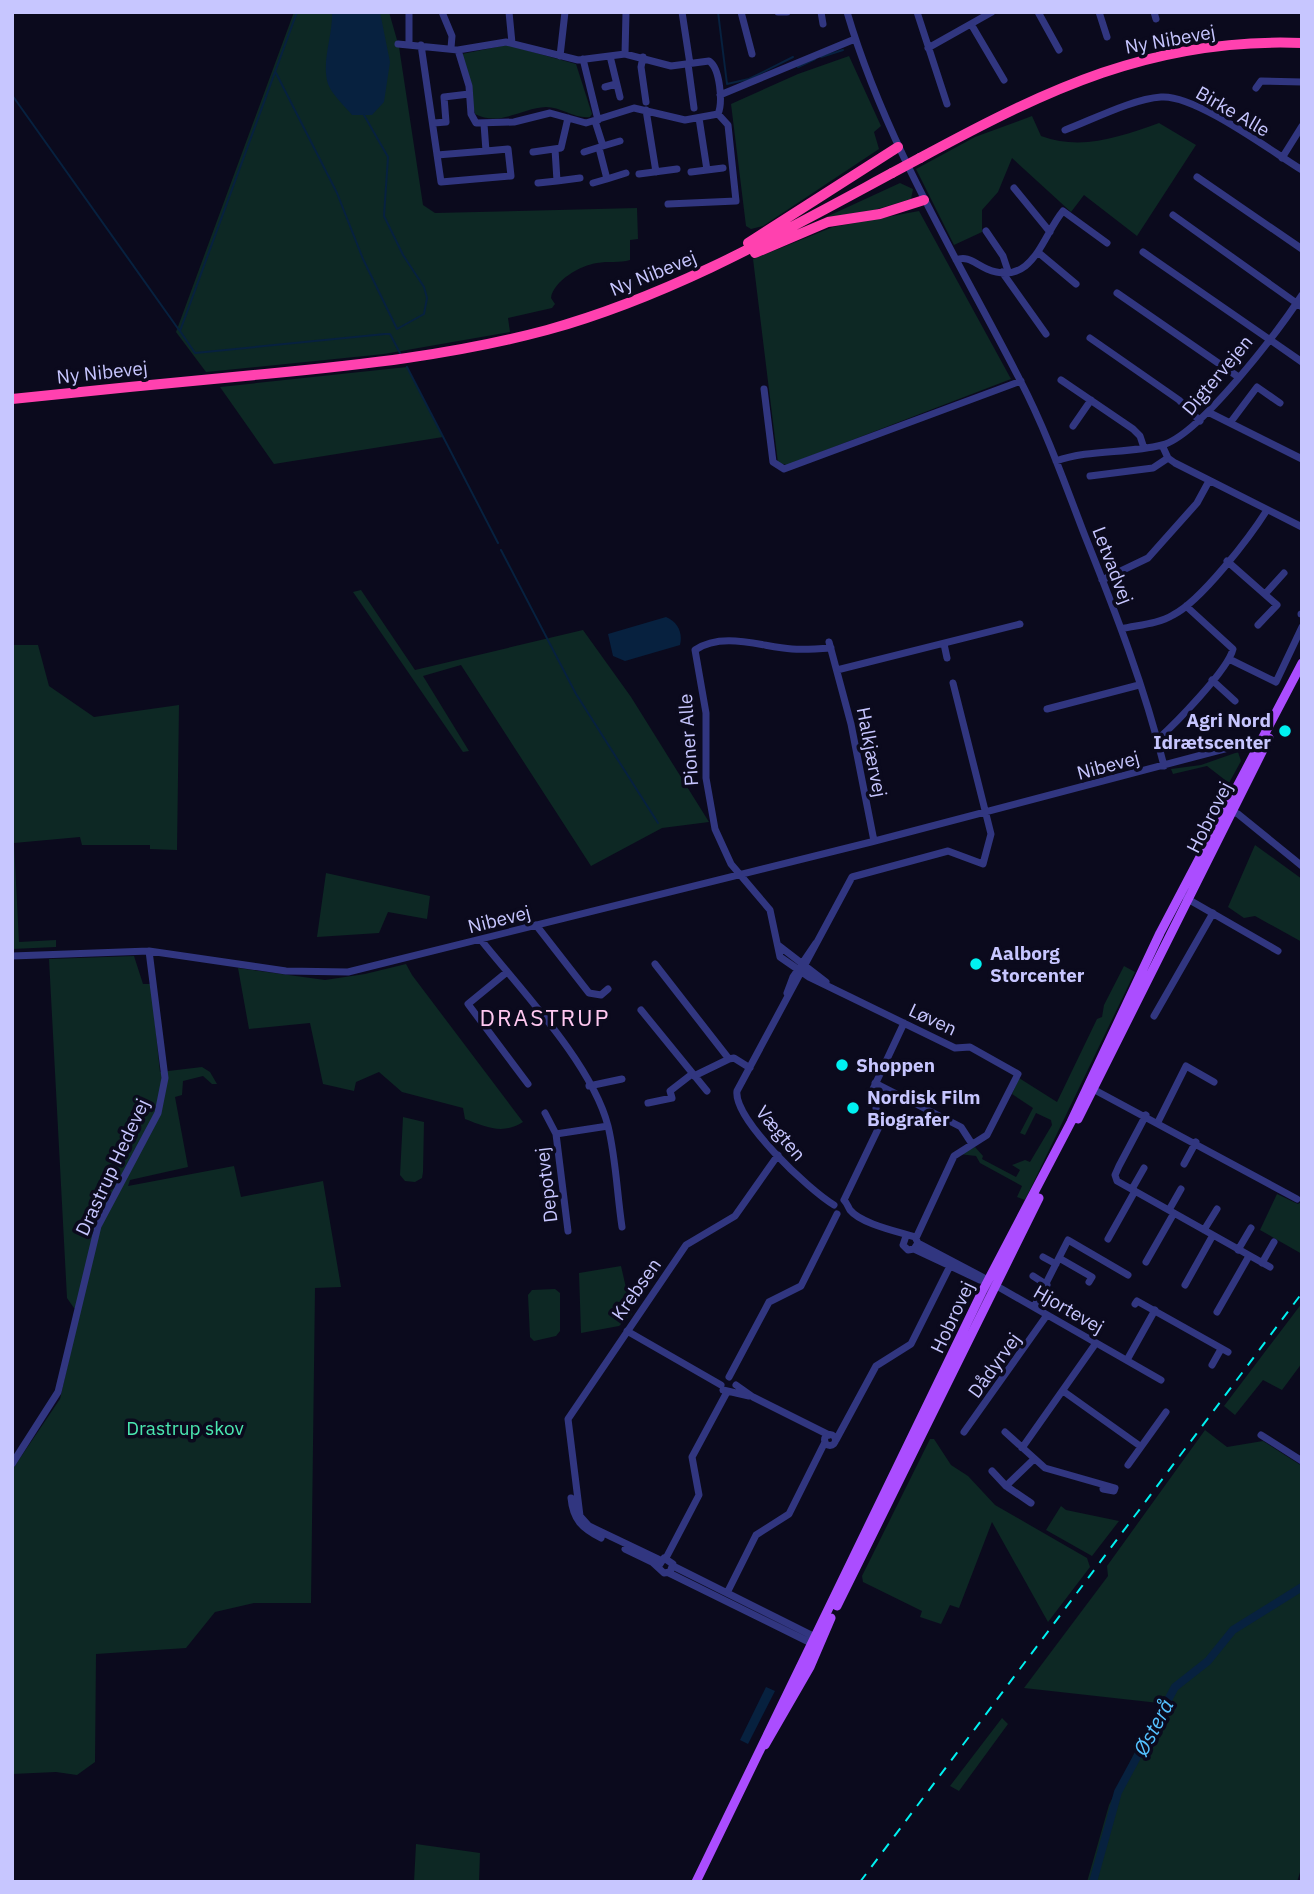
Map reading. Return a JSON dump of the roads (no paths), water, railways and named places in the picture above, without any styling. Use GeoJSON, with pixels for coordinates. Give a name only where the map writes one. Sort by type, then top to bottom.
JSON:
{"type":"FeatureCollection","features":[{"type":"Feature","properties":{"kind":"highway","name":"Ny Nibevej"},"geometry":{"type":"LineString","coordinates":[[12,399],[434,355],[548,330],[706,271],[1019,105],[1081,78],[1126,63],[1181,53],[1264,45],[1300,46]]}},
{"type":"Feature","properties":{"kind":"highway"},"geometry":{"type":"LineString","coordinates":[[671,286],[764,234],[898,147]]}},
{"type":"Feature","properties":{"kind":"highway"},"geometry":{"type":"LineString","coordinates":[[706,271],[723,267],[828,222],[880,214],[924,200]]}},
{"type":"Feature","properties":{"kind":"main road","name":"Hobrovej"},"geometry":{"type":"LineString","coordinates":[[696,1882],[1042,1179],[1302,663]]}},
{"type":"Feature","properties":{"kind":"main road","name":"Hobrovej"},"geometry":{"type":"LineString","coordinates":[[1288,694],[1302,671]]}},
{"type":"Feature","properties":{"kind":"main road","name":"Hobrovej"},"geometry":{"type":"LineString","coordinates":[[759,1755],[789,1702],[843,1578],[992,1283]]}},
{"type":"Feature","properties":{"kind":"street"},"geometry":{"type":"LineString","coordinates":[[409,12],[409,44]]}},
{"type":"Feature","properties":{"kind":"street"},"geometry":{"type":"LineString","coordinates":[[442,12],[469,94],[472,120],[484,124],[514,122],[542,113],[586,123],[646,106],[675,119],[718,114]]}},
{"type":"Feature","properties":{"kind":"street"},"geometry":{"type":"LineString","coordinates":[[509,12],[512,43]]}},
{"type":"Feature","properties":{"kind":"street"},"geometry":{"type":"LineString","coordinates":[[560,56],[565,12]]}},
{"type":"Feature","properties":{"kind":"street"},"geometry":{"type":"LineString","coordinates":[[625,54],[626,12]]}},
{"type":"Feature","properties":{"kind":"street"},"geometry":{"type":"LineString","coordinates":[[682,12],[694,108]]}},
{"type":"Feature","properties":{"kind":"street"},"geometry":{"type":"LineString","coordinates":[[741,12],[752,54]]}},
{"type":"Feature","properties":{"kind":"street"},"geometry":{"type":"LineString","coordinates":[[778,12],[787,12]]}},
{"type":"Feature","properties":{"kind":"street"},"geometry":{"type":"LineString","coordinates":[[821,12],[824,24]]}},
{"type":"Feature","properties":{"kind":"street","name":"Letvadvej"},"geometry":{"type":"LineString","coordinates":[[847,12],[898,147],[1021,381],[1056,461],[1121,629],[1164,766]]}},
{"type":"Feature","properties":{"kind":"street"},"geometry":{"type":"LineString","coordinates":[[917,12],[947,104]]}},
{"type":"Feature","properties":{"kind":"street"},"geometry":{"type":"LineString","coordinates":[[928,48],[971,24],[977,16],[992,12]]}},
{"type":"Feature","properties":{"kind":"street"},"geometry":{"type":"LineString","coordinates":[[1038,12],[1059,50]]}},
{"type":"Feature","properties":{"kind":"street"},"geometry":{"type":"LineString","coordinates":[[1099,12],[1107,37]]}},
{"type":"Feature","properties":{"kind":"street"},"geometry":{"type":"LineString","coordinates":[[971,24],[1004,80]]}},
{"type":"Feature","properties":{"kind":"street"},"geometry":{"type":"LineString","coordinates":[[720,95],[855,39]]}},
{"type":"Feature","properties":{"kind":"street"},"geometry":{"type":"LineString","coordinates":[[398,44],[455,49],[500,42],[583,59],[625,54],[670,65],[713,63],[720,95],[718,114],[728,125],[737,196],[734,202],[668,204]]}},
{"type":"Feature","properties":{"kind":"street"},"geometry":{"type":"LineString","coordinates":[[421,46],[434,123],[437,155],[441,182],[511,176],[508,149],[437,155]]}},
{"type":"Feature","properties":{"kind":"street"},"geometry":{"type":"LineString","coordinates":[[610,56],[620,97]]}},
{"type":"Feature","properties":{"kind":"street"},"geometry":{"type":"LineString","coordinates":[[643,58],[641,66],[649,92],[646,106],[656,172]]}},
{"type":"Feature","properties":{"kind":"street"},"geometry":{"type":"LineString","coordinates":[[583,59],[607,179]]}},
{"type":"Feature","properties":{"kind":"street"},"geometry":{"type":"LineString","coordinates":[[1256,88],[1261,81],[1302,82]]}},
{"type":"Feature","properties":{"kind":"street"},"geometry":{"type":"LineString","coordinates":[[606,87],[616,84]]}},
{"type":"Feature","properties":{"kind":"street"},"geometry":{"type":"LineString","coordinates":[[434,123],[446,122],[444,97],[469,94]]}},
{"type":"Feature","properties":{"kind":"street","name":"Birke Alle"},"geometry":{"type":"LineString","coordinates":[[1065,130],[1149,99],[1171,97],[1198,106],[1302,170]]}},
{"type":"Feature","properties":{"kind":"street"},"geometry":{"type":"LineString","coordinates":[[558,181],[558,148],[568,118]]}},
{"type":"Feature","properties":{"kind":"street"},"geometry":{"type":"LineString","coordinates":[[699,118],[706,170]]}},
{"type":"Feature","properties":{"kind":"street"},"geometry":{"type":"LineString","coordinates":[[484,124],[486,151]]}},
{"type":"Feature","properties":{"kind":"street"},"geometry":{"type":"LineString","coordinates":[[1282,158],[1302,126]]}},
{"type":"Feature","properties":{"kind":"street"},"geometry":{"type":"LineString","coordinates":[[584,152],[620,141]]}},
{"type":"Feature","properties":{"kind":"street"},"geometry":{"type":"LineString","coordinates":[[533,152],[570,147]]}},
{"type":"Feature","properties":{"kind":"street"},"geometry":{"type":"LineString","coordinates":[[691,172],[723,167]]}},
{"type":"Feature","properties":{"kind":"street"},"geometry":{"type":"LineString","coordinates":[[639,174],[677,169]]}},
{"type":"Feature","properties":{"kind":"street"},"geometry":{"type":"LineString","coordinates":[[593,183],[626,173]]}},
{"type":"Feature","properties":{"kind":"street"},"geometry":{"type":"LineString","coordinates":[[1197,177],[1302,249]]}},
{"type":"Feature","properties":{"kind":"street"},"geometry":{"type":"LineString","coordinates":[[538,183],[580,178]]}},
{"type":"Feature","properties":{"kind":"street"},"geometry":{"type":"LineString","coordinates":[[1014,188],[1050,232]]}},
{"type":"Feature","properties":{"kind":"street"},"geometry":{"type":"LineString","coordinates":[[956,260],[967,258],[985,268],[1005,272],[1032,262],[1063,211],[1107,243]]}},
{"type":"Feature","properties":{"kind":"street"},"geometry":{"type":"LineString","coordinates":[[1173,215],[1299,306]]}},
{"type":"Feature","properties":{"kind":"street"},"geometry":{"type":"LineString","coordinates":[[986,231],[1003,256],[1005,272],[1046,334]]}},
{"type":"Feature","properties":{"kind":"street"},"geometry":{"type":"LineString","coordinates":[[1143,251],[1302,362]]}},
{"type":"Feature","properties":{"kind":"street"},"geometry":{"type":"LineString","coordinates":[[1039,253],[1076,284]]}},
{"type":"Feature","properties":{"kind":"street"},"geometry":{"type":"LineString","coordinates":[[1117,293],[1237,376]]}},
{"type":"Feature","properties":{"kind":"street","name":"Digtervejen"},"geometry":{"type":"LineString","coordinates":[[1056,461],[1077,455],[1161,445],[1185,435],[1299,306],[1302,295]]}},
{"type":"Feature","properties":{"kind":"street"},"geometry":{"type":"LineString","coordinates":[[1090,338],[1178,400],[1200,421]]}},
{"type":"Feature","properties":{"kind":"street"},"geometry":{"type":"LineString","coordinates":[[1061,380],[1140,436],[1144,448]]}},
{"type":"Feature","properties":{"kind":"street"},"geometry":{"type":"LineString","coordinates":[[764,389],[773,462],[784,469],[1021,381]]}},
{"type":"Feature","properties":{"kind":"street"},"geometry":{"type":"LineString","coordinates":[[1230,423],[1257,387],[1280,403]]}},
{"type":"Feature","properties":{"kind":"street"},"geometry":{"type":"LineString","coordinates":[[1073,426],[1091,400]]}},
{"type":"Feature","properties":{"kind":"street"},"geometry":{"type":"LineString","coordinates":[[1208,412],[1302,459]]}},
{"type":"Feature","properties":{"kind":"street"},"geometry":{"type":"LineString","coordinates":[[1161,445],[1168,458],[1302,527]]}},
{"type":"Feature","properties":{"kind":"street"},"geometry":{"type":"LineString","coordinates":[[1090,476],[1153,468],[1168,458]]}},
{"type":"Feature","properties":{"kind":"street"},"geometry":{"type":"LineString","coordinates":[[1102,580],[1148,558],[1197,503],[1209,481]]}},
{"type":"Feature","properties":{"kind":"street"},"geometry":{"type":"LineString","coordinates":[[1121,629],[1170,617],[1186,606],[1254,531],[1267,510]]}},
{"type":"Feature","properties":{"kind":"street"},"geometry":{"type":"LineString","coordinates":[[1227,561],[1277,605],[1258,625]]}},
{"type":"Feature","properties":{"kind":"street"},"geometry":{"type":"LineString","coordinates":[[1265,594],[1284,573]]}},
{"type":"Feature","properties":{"kind":"street"},"geometry":{"type":"LineString","coordinates":[[1157,740],[1212,680],[1229,659],[1233,649],[1186,606]]}},
{"type":"Feature","properties":{"kind":"street"},"geometry":{"type":"LineString","coordinates":[[837,670],[1020,624]]}},
{"type":"Feature","properties":{"kind":"street"},"geometry":{"type":"LineString","coordinates":[[1229,659],[1276,682],[1302,627]]}},
{"type":"Feature","properties":{"kind":"street","name":"Pioner Alle"},"geometry":{"type":"LineString","coordinates":[[739,874],[722,850],[711,811],[706,778],[706,713],[695,650],[712,643],[739,641],[790,649],[830,645]]}},
{"type":"Feature","properties":{"kind":"street"},"geometry":{"type":"LineString","coordinates":[[944,644],[947,658]]}},
{"type":"Feature","properties":{"kind":"street","name":"Halkjærvej"},"geometry":{"type":"LineString","coordinates":[[830,645],[851,724],[874,841]]}},
{"type":"Feature","properties":{"kind":"street"},"geometry":{"type":"LineString","coordinates":[[1212,680],[1234,701]]}},
{"type":"Feature","properties":{"kind":"street"},"geometry":{"type":"LineString","coordinates":[[953,683],[985,812]]}},
{"type":"Feature","properties":{"kind":"street"},"geometry":{"type":"LineString","coordinates":[[1047,709],[1139,685]]}},
{"type":"Feature","properties":{"kind":"street","name":"Nibevej"},"geometry":{"type":"LineString","coordinates":[[12,956],[149,951],[286,971],[329,974],[367,968],[874,841],[1245,744],[1258,752]]}},
{"type":"Feature","properties":{"kind":"street"},"geometry":{"type":"LineString","coordinates":[[1228,811],[1302,866]]}},
{"type":"Feature","properties":{"kind":"street","name":"Vægten"},"geometry":{"type":"LineString","coordinates":[[834,1205],[812,1190],[778,1155],[738,1105],[737,1091],[849,881],[857,874],[948,851],[983,864],[990,838],[985,812]]}},
{"type":"Feature","properties":{"kind":"street"},"geometry":{"type":"LineString","coordinates":[[739,874],[770,910],[780,957],[801,968]]}},
{"type":"Feature","properties":{"kind":"street"},"geometry":{"type":"LineString","coordinates":[[1183,896],[1278,951]]}},
{"type":"Feature","properties":{"kind":"street"},"geometry":{"type":"LineString","coordinates":[[1154,1016],[1203,936],[1213,913]]}},
{"type":"Feature","properties":{"kind":"street"},"geometry":{"type":"LineString","coordinates":[[536,925],[589,993],[601,995],[608,989]]}},
{"type":"Feature","properties":{"kind":"street"},"geometry":{"type":"LineString","coordinates":[[481,940],[571,1053],[589,1086],[608,1126],[622,1227]]}},
{"type":"Feature","properties":{"kind":"street","name":"Drastrup Hedevej"},"geometry":{"type":"LineString","coordinates":[[12,1464],[58,1392],[98,1226],[158,1113],[165,1077],[149,951]]}},
{"type":"Feature","properties":{"kind":"street"},"geometry":{"type":"LineString","coordinates":[[655,964],[729,1059]]}},
{"type":"Feature","properties":{"kind":"street","name":"Løven"},"geometry":{"type":"LineString","coordinates":[[801,968],[834,988],[955,1048],[970,1047],[1018,1074],[987,1135],[954,1156],[911,1241]]}},
{"type":"Feature","properties":{"kind":"street"},"geometry":{"type":"LineString","coordinates":[[507,972],[468,1004],[528,1084]]}},
{"type":"Feature","properties":{"kind":"street"},"geometry":{"type":"LineString","coordinates":[[641,1010],[707,1091]]}},
{"type":"Feature","properties":{"kind":"street"},"geometry":{"type":"LineString","coordinates":[[666,1564],[699,1495],[692,1457],[769,1302],[801,1286],[844,1212],[844,1200],[879,1127],[874,1083],[904,1023]]}},
{"type":"Feature","properties":{"kind":"street"},"geometry":{"type":"LineString","coordinates":[[648,1103],[671,1098],[670,1091],[693,1075],[729,1059],[734,1058],[750,1068]]}},
{"type":"Feature","properties":{"kind":"street"},"geometry":{"type":"LineString","coordinates":[[1158,1122],[1186,1066],[1214,1082]]}},
{"type":"Feature","properties":{"kind":"street"},"geometry":{"type":"LineString","coordinates":[[589,1086],[622,1079]]}},
{"type":"Feature","properties":{"kind":"street"},"geometry":{"type":"LineString","coordinates":[[874,1083],[961,1127],[972,1144]]}},
{"type":"Feature","properties":{"kind":"street"},"geometry":{"type":"LineString","coordinates":[[1090,1087],[1297,1199]]}},
{"type":"Feature","properties":{"kind":"street","name":"Depotvej"},"geometry":{"type":"LineString","coordinates":[[545,1113],[556,1134],[568,1231]]}},
{"type":"Feature","properties":{"kind":"street"},"geometry":{"type":"LineString","coordinates":[[1146,1115],[1115,1175],[1118,1181],[1266,1265],[1274,1242]]}},
{"type":"Feature","properties":{"kind":"street","name":"Depotvej"},"geometry":{"type":"LineString","coordinates":[[556,1134],[608,1126]]}},
{"type":"Feature","properties":{"kind":"street"},"geometry":{"type":"LineString","coordinates":[[1184,1164],[1196,1142]]}},
{"type":"Feature","properties":{"kind":"street","name":"Krebsen"},"geometry":{"type":"LineString","coordinates":[[778,1155],[735,1216],[686,1245],[568,1419],[572,1509],[579,1524],[727,1593],[815,1641]]}},
{"type":"Feature","properties":{"kind":"street"},"geometry":{"type":"LineString","coordinates":[[1104,1228],[1110,1236],[1144,1168]]}},
{"type":"Feature","properties":{"kind":"street"},"geometry":{"type":"LineString","coordinates":[[1147,1256],[1181,1189]]}},
{"type":"Feature","properties":{"kind":"street"},"geometry":{"type":"LineString","coordinates":[[844,1200],[834,1205],[992,1283]]}},
{"type":"Feature","properties":{"kind":"street"},"geometry":{"type":"LineString","coordinates":[[1205,1230],[1217,1209]]}},
{"type":"Feature","properties":{"kind":"street"},"geometry":{"type":"LineString","coordinates":[[1238,1250],[1251,1228]]}},
{"type":"Feature","properties":{"kind":"street"},"geometry":{"type":"LineString","coordinates":[[1186,1279],[1213,1235]]}},
{"type":"Feature","properties":{"kind":"street"},"geometry":{"type":"LineString","coordinates":[[1034,1307],[1068,1240],[1128,1275]]}},
{"type":"Feature","properties":{"kind":"street"},"geometry":{"type":"LineString","coordinates":[[911,1241],[950,1266],[992,1283]]}},
{"type":"Feature","properties":{"kind":"street"},"geometry":{"type":"LineString","coordinates":[[1217,1312],[1221,1299],[1249,1256]]}},
{"type":"Feature","properties":{"kind":"street"},"geometry":{"type":"LineString","coordinates":[[1043,1257],[1092,1277],[1088,1282]]}},
{"type":"Feature","properties":{"kind":"street"},"geometry":{"type":"LineString","coordinates":[[727,1593],[751,1542],[761,1531],[789,1514],[829,1440],[844,1429],[876,1366],[911,1343],[950,1266]]}},
{"type":"Feature","properties":{"kind":"street"},"geometry":{"type":"LineString","coordinates":[[1033,1276],[1047,1285]]}},
{"type":"Feature","properties":{"kind":"street","name":"Hjortevej"},"geometry":{"type":"LineString","coordinates":[[992,1283],[1161,1380]]}},
{"type":"Feature","properties":{"kind":"street"},"geometry":{"type":"LineString","coordinates":[[1135,1304],[1138,1301],[1225,1350],[1212,1365]]}},
{"type":"Feature","properties":{"kind":"street"},"geometry":{"type":"LineString","coordinates":[[1127,1360],[1155,1310]]}},
{"type":"Feature","properties":{"kind":"street","name":"Dådyrvej"},"geometry":{"type":"LineString","coordinates":[[964,1433],[1047,1315]]}},
{"type":"Feature","properties":{"kind":"street"},"geometry":{"type":"LineString","coordinates":[[627,1331],[699,1371],[810,1426],[829,1440]]}},
{"type":"Feature","properties":{"kind":"street"},"geometry":{"type":"LineString","coordinates":[[1022,1448],[1096,1343]]}},
{"type":"Feature","properties":{"kind":"street"},"geometry":{"type":"LineString","coordinates":[[1063,1391],[1140,1446]]}},
{"type":"Feature","properties":{"kind":"street"},"geometry":{"type":"LineString","coordinates":[[1128,1465],[1166,1412]]}},
{"type":"Feature","properties":{"kind":"street"},"geometry":{"type":"LineString","coordinates":[[1005,1432],[1033,1460],[1068,1477],[1103,1486]]}},
{"type":"Feature","properties":{"kind":"street"},"geometry":{"type":"LineString","coordinates":[[1261,1435],[1302,1461]]}},
{"type":"Feature","properties":{"kind":"street"},"geometry":{"type":"LineString","coordinates":[[1006,1486],[1033,1460]]}},
{"type":"Feature","properties":{"kind":"street"},"geometry":{"type":"LineString","coordinates":[[992,1471],[1006,1486],[1031,1503]]}},
{"type":"Feature","properties":{"kind":"street","name":"Krebsen"},"geometry":{"type":"LineString","coordinates":[[666,1564],[815,1641]]}},
{"type":"Feature","properties":{"kind":"water"},"geometry":{"type":"Polygon","coordinates":[[[332,12],[380,12],[390,62],[384,102],[372,115],[352,115],[328,84],[326,57],[332,12]]]}},
{"type":"Feature","properties":{"kind":"water"},"geometry":{"type":"Polygon","coordinates":[[[666,617],[679,628],[680,645],[625,661],[613,656],[608,634],[666,617]]]}},
{"type":"Feature","properties":{"kind":"water"},"geometry":{"type":"Polygon","coordinates":[[[766,1687],[775,1691],[748,1744],[740,1740],[766,1687]]]}},
{"type":"Feature","properties":{"kind":"waterway"},"geometry":{"type":"LineString","coordinates":[[297,12],[180,331],[195,353],[385,334],[390,334],[400,353]]}},
{"type":"Feature","properties":{"kind":"waterway"},"geometry":{"type":"LineString","coordinates":[[718,12],[727,84],[749,79],[793,57]]}},
{"type":"Feature","properties":{"kind":"waterway"},"geometry":{"type":"LineString","coordinates":[[821,57],[843,50]]}},
{"type":"Feature","properties":{"kind":"waterway"},"geometry":{"type":"LineString","coordinates":[[798,67],[815,59]]}},
{"type":"Feature","properties":{"kind":"waterway"},"geometry":{"type":"LineString","coordinates":[[276,73],[337,193],[363,259],[397,329],[424,314],[427,298],[424,287],[403,255],[384,216],[388,157],[364,115]]}},
{"type":"Feature","properties":{"kind":"waterway"},"geometry":{"type":"LineString","coordinates":[[12,95],[179,330]]}},
{"type":"Feature","properties":{"kind":"waterway"},"geometry":{"type":"LineString","coordinates":[[407,367],[498,543]]}},
{"type":"Feature","properties":{"kind":"waterway"},"geometry":{"type":"LineString","coordinates":[[501,550],[576,694],[658,823]]}},
{"type":"Feature","properties":{"kind":"waterway","name":"Østerå"},"geometry":{"type":"LineString","coordinates":[[1093,1882],[1118,1792],[1175,1687],[1208,1661],[1233,1630],[1302,1587]]}},
{"type":"Feature","properties":{"kind":"railway"},"geometry":{"type":"LineString","coordinates":[[860,1882],[1302,1293]]}},
{"type":"Feature","properties":{"kind":"place","name":"Agri Nord Idrætscenter"},"geometry":{"type":"Point","coordinates":[1285,731]}},
{"type":"Feature","properties":{"kind":"place","name":"Aalborg Storcenter"},"geometry":{"type":"Point","coordinates":[976,964]}},
{"type":"Feature","properties":{"kind":"place","name":"Shoppen"},"geometry":{"type":"Point","coordinates":[842,1065]}},
{"type":"Feature","properties":{"kind":"place","name":"Nordisk Film Biografer"},"geometry":{"type":"Point","coordinates":[853,1108]}},
{"type":"Feature","properties":{"kind":"district","name":"DRASTRUP"},"geometry":{"type":"Point","coordinates":[545,1017]}},
{"type":"Feature","properties":{"kind":"park label","name":"Drastrup skov"},"geometry":{"type":"Point","coordinates":[185,1428]}}]}
